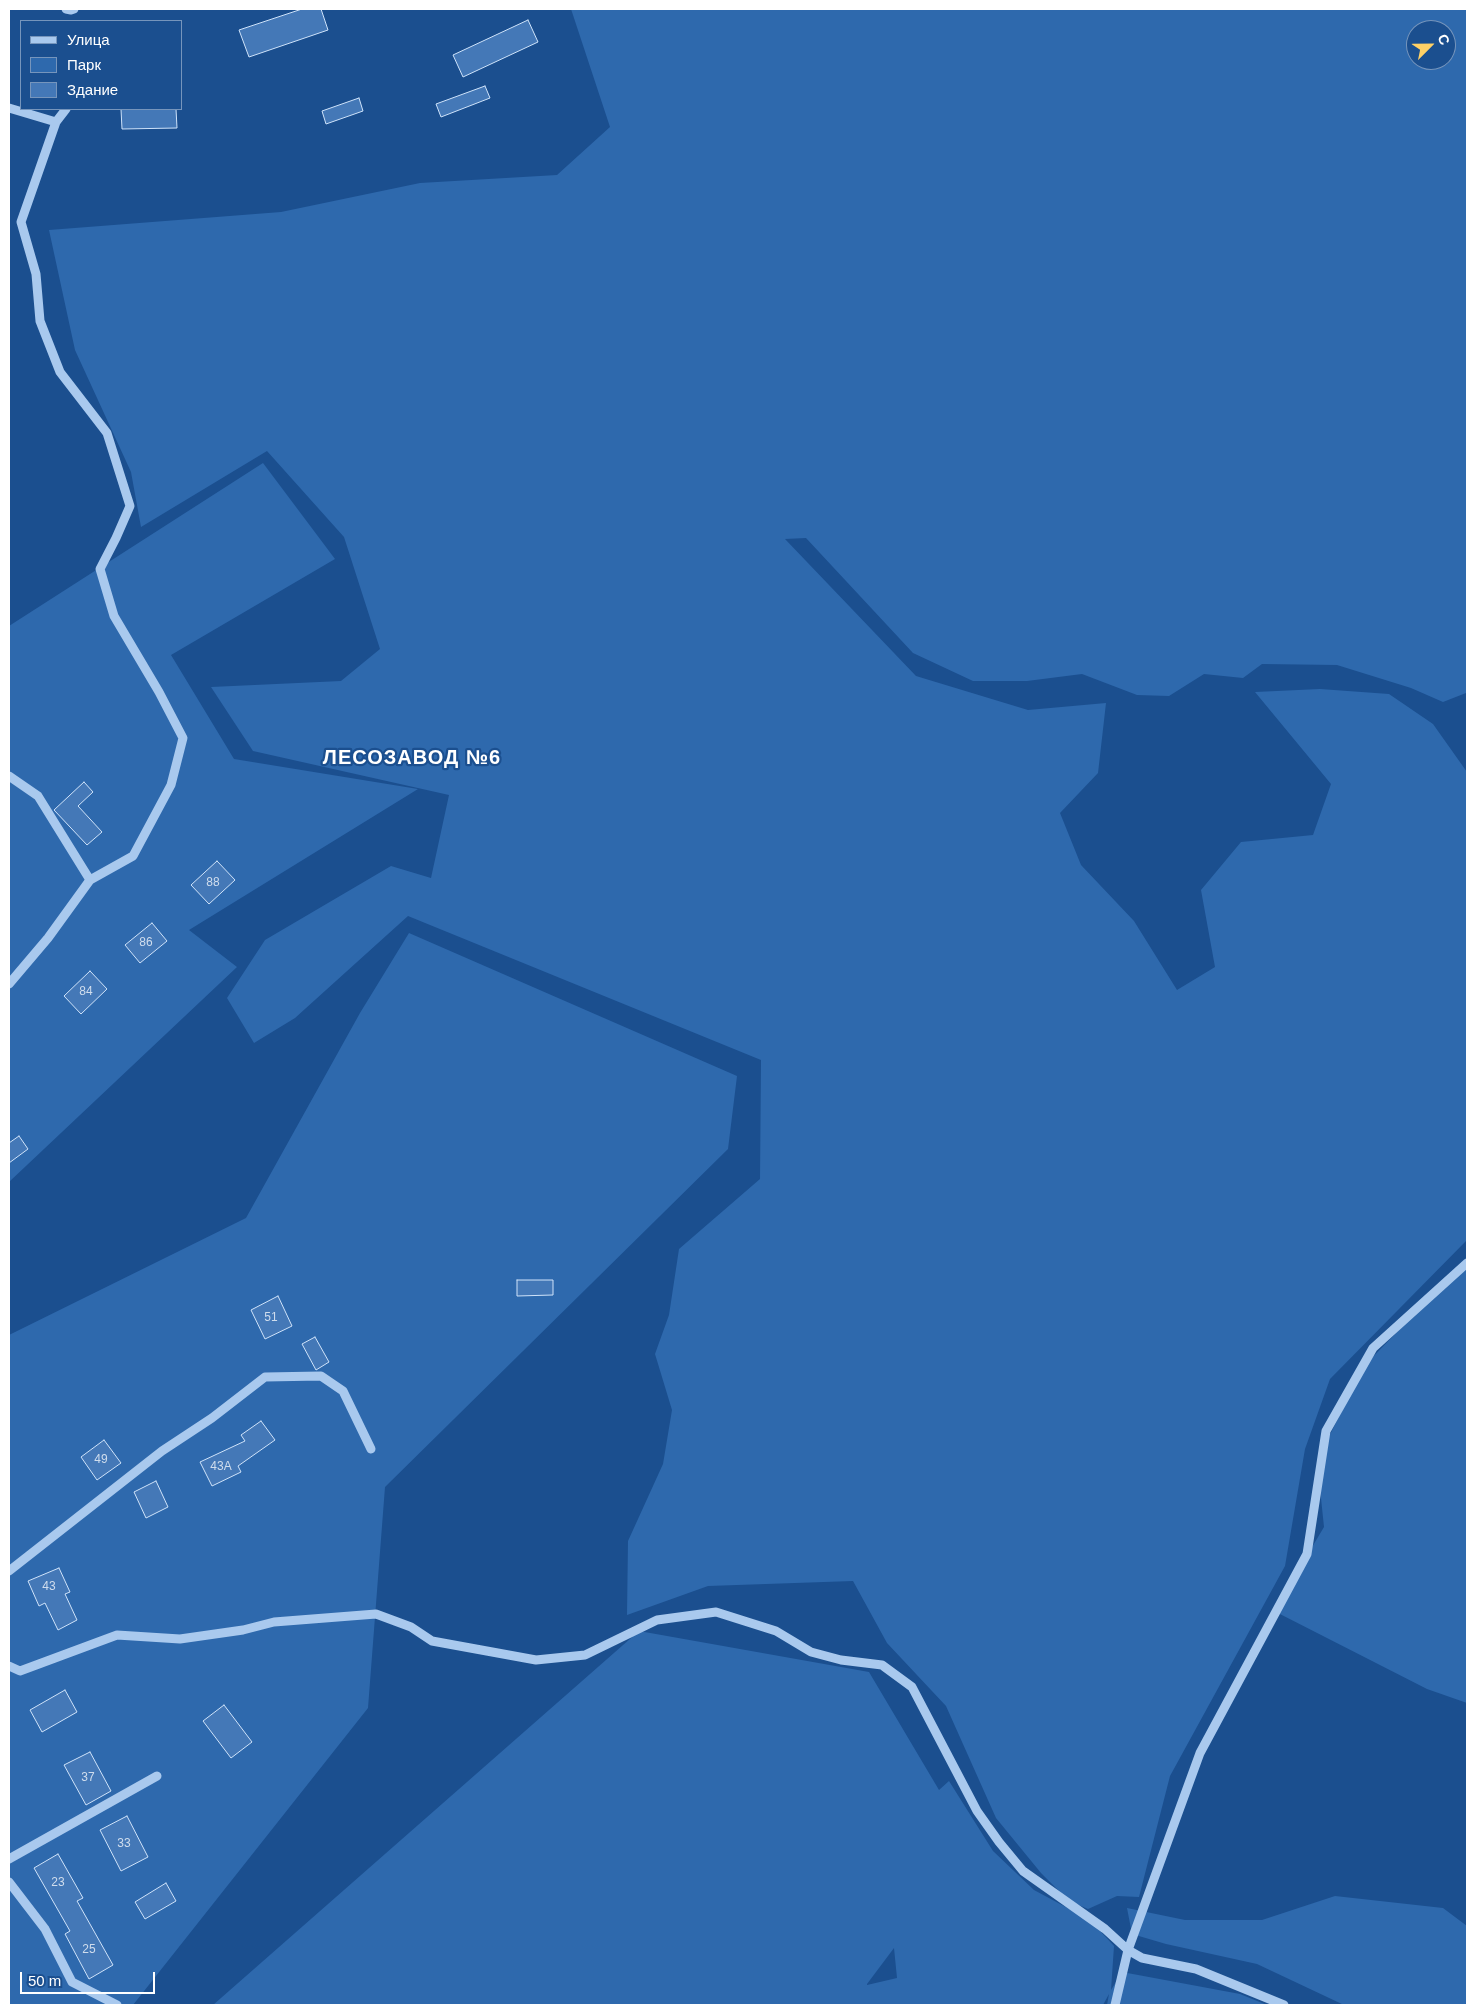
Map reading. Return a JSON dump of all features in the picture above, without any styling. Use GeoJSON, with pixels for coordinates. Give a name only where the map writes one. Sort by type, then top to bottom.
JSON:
{"type":"FeatureCollection","features":[{"type":"Feature","properties":{"kind":"street"},"geometry":{"type":"LineString","coordinates":[[66,9],[74,9]]}},
{"type":"Feature","properties":{"kind":"street"},"geometry":{"type":"LineString","coordinates":[[9,108],[56,122]]}},
{"type":"Feature","properties":{"kind":"street"},"geometry":{"type":"LineString","coordinates":[[9,984],[48,938],[90,880],[133,856],[171,785],[183,738],[159,692],[114,616],[100,569],[130,506],[107,433],[60,372],[40,321],[36,274],[21,222],[56,122],[65,110]]}},
{"type":"Feature","properties":{"kind":"street"},"geometry":{"type":"LineString","coordinates":[[9,776],[38,796],[90,880]]}},
{"type":"Feature","properties":{"kind":"street"},"geometry":{"type":"LineString","coordinates":[[1115,2005],[1128,1950],[1200,1752],[1307,1554],[1326,1431],[1373,1348],[1467,1263]]}},
{"type":"Feature","properties":{"kind":"street"},"geometry":{"type":"LineString","coordinates":[[9,1571],[162,1451],[212,1418],[265,1377],[321,1376],[343,1392],[371,1449]]}},
{"type":"Feature","properties":{"kind":"street"},"geometry":{"type":"LineString","coordinates":[[9,1666],[20,1671],[117,1635],[180,1639],[243,1630],[274,1622],[376,1614],[412,1627],[432,1641],[536,1660],[585,1656],[657,1620],[716,1612],[776,1631],[811,1652],[842,1660],[882,1665],[912,1687],[977,1811],[1023,1871],[1105,1929],[1128,1950],[1142,1958],[1196,1969],[1284,2005]]}},
{"type":"Feature","properties":{"kind":"street"},"geometry":{"type":"LineString","coordinates":[[9,1859],[157,1776]]}},
{"type":"Feature","properties":{"kind":"street"},"geometry":{"type":"LineString","coordinates":[[9,1882],[45,1929],[72,1982],[117,2005]]}},
{"type":"Feature","properties":{"kind":"green space"},"geometry":{"type":"Polygon","coordinates":[[[571,9],[1467,9],[1466,693],[1443,702],[1411,688],[1337,665],[1262,664],[1243,678],[1204,674],[1169,696],[1137,695],[1082,674],[1027,681],[973,681],[913,653],[806,538],[785,539],[916,676],[1028,710],[1106,703],[1098,773],[1060,813],[1081,865],[1134,921],[1177,990],[1215,967],[1201,890],[1241,842],[1313,835],[1331,784],[1255,692],[1320,689],[1389,694],[1433,724],[1467,772],[1467,1240],[1330,1379],[1305,1449],[1285,1566],[1170,1776],[1139,1897],[1117,1896],[1088,1909],[1074,1903],[1062,1894],[1041,1873],[996,1818],[946,1706],[887,1643],[853,1581],[708,1586],[627,1615],[628,1541],[663,1464],[672,1410],[655,1354],[669,1315],[679,1249],[760,1179],[761,1060],[408,916],[295,1018],[254,1043],[227,998],[265,940],[391,866],[431,878],[449,795],[253,751],[211,687],[341,681],[380,649],[344,537],[267,451],[141,527],[131,472],[75,350],[49,230],[281,212],[420,183],[557,175],[610,127],[571,9]]]}},
{"type":"Feature","properties":{"kind":"green space"},"geometry":{"type":"Polygon","coordinates":[[[263,463],[335,559],[171,655],[234,759],[418,789],[189,930],[237,967],[9,1182],[9,626],[263,463]]]}},
{"type":"Feature","properties":{"kind":"green space"},"geometry":{"type":"Polygon","coordinates":[[[409,933],[737,1076],[728,1149],[385,1487],[368,1708],[133,2005],[9,2005],[9,1335],[246,1218],[360,1013],[409,933]]]}},
{"type":"Feature","properties":{"kind":"green space"},"geometry":{"type":"Polygon","coordinates":[[[1467,1260],[1467,1703],[1427,1689],[1274,1611],[1324,1527],[1317,1460],[1366,1364],[1467,1260]]]}},
{"type":"Feature","properties":{"kind":"green space"},"geometry":{"type":"Polygon","coordinates":[[[639,1631],[869,1672],[939,1790],[949,1781],[993,1851],[1034,1890],[1090,1920],[1114,1946],[1111,1990],[1122,1972],[1240,1994],[1267,2005],[1107,2005],[1109,1994],[1103,2005],[213,2005],[639,1631]],[[894,1948],[867,1985],[897,1978],[894,1948]]]}},
{"type":"Feature","properties":{"kind":"green space"},"geometry":{"type":"Polygon","coordinates":[[[1335,1896],[1443,1908],[1467,1926],[1467,2005],[1344,2005],[1257,1964],[1166,1944],[1132,1934],[1127,1908],[1185,1920],[1262,1920],[1335,1896]]]}},
{"type":"Feature","properties":{"kind":"building"},"geometry":{"type":"Polygon","coordinates":[[[302,9],[321,9],[328,30],[249,57],[239,30],[302,9]]]}},
{"type":"Feature","properties":{"kind":"building"},"geometry":{"type":"Polygon","coordinates":[[[528,20],[538,42],[463,77],[453,55],[528,20]]]}},
{"type":"Feature","properties":{"kind":"building"},"geometry":{"type":"Polygon","coordinates":[[[485,86],[490,98],[441,117],[436,104],[485,86]]]}},
{"type":"Feature","properties":{"kind":"building"},"geometry":{"type":"Polygon","coordinates":[[[359,98],[363,111],[326,124],[322,111],[359,98]]]}},
{"type":"Feature","properties":{"kind":"building"},"geometry":{"type":"Polygon","coordinates":[[[121,110],[176,110],[177,128],[122,129],[121,110]]]}},
{"type":"Feature","properties":{"kind":"building"},"geometry":{"type":"Polygon","coordinates":[[[84,782],[93,792],[78,806],[102,832],[87,845],[54,810],[84,782]]]}},
{"type":"Feature","properties":{"kind":"building"},"geometry":{"type":"Polygon","coordinates":[[[217,861],[235,880],[209,904],[191,885],[217,861]]]}},
{"type":"Feature","properties":{"kind":"building"},"geometry":{"type":"Polygon","coordinates":[[[152,923],[167,941],[140,963],[125,945],[152,923]]]}},
{"type":"Feature","properties":{"kind":"building"},"geometry":{"type":"Polygon","coordinates":[[[90,971],[107,989],[81,1014],[64,996],[90,971]]]}},
{"type":"Feature","properties":{"kind":"building"},"geometry":{"type":"Polygon","coordinates":[[[19,1136],[28,1149],[9,1163],[9,1143],[19,1136]]]}},
{"type":"Feature","properties":{"kind":"building"},"geometry":{"type":"Polygon","coordinates":[[[517,1280],[553,1280],[553,1295],[517,1296],[517,1280]]]}},
{"type":"Feature","properties":{"kind":"building"},"geometry":{"type":"Polygon","coordinates":[[[278,1296],[292,1326],[265,1339],[251,1310],[278,1296]]]}},
{"type":"Feature","properties":{"kind":"building"},"geometry":{"type":"Polygon","coordinates":[[[315,1337],[329,1362],[316,1370],[302,1344],[315,1337]]]}},
{"type":"Feature","properties":{"kind":"building"},"geometry":{"type":"Polygon","coordinates":[[[261,1421],[275,1440],[238,1466],[241,1472],[212,1486],[200,1462],[245,1441],[241,1435],[261,1421]]]}},
{"type":"Feature","properties":{"kind":"building"},"geometry":{"type":"Polygon","coordinates":[[[104,1440],[121,1463],[97,1480],[81,1457],[104,1440]]]}},
{"type":"Feature","properties":{"kind":"building"},"geometry":{"type":"Polygon","coordinates":[[[156,1481],[168,1507],[146,1518],[134,1492],[156,1481]]]}},
{"type":"Feature","properties":{"kind":"building"},"geometry":{"type":"Polygon","coordinates":[[[59,1568],[70,1592],[65,1594],[77,1620],[58,1630],[45,1603],[39,1606],[28,1581],[59,1568]]]}},
{"type":"Feature","properties":{"kind":"building"},"geometry":{"type":"Polygon","coordinates":[[[65,1690],[77,1712],[42,1732],[30,1710],[65,1690]]]}},
{"type":"Feature","properties":{"kind":"building"},"geometry":{"type":"Polygon","coordinates":[[[224,1705],[252,1742],[231,1758],[203,1721],[224,1705]]]}},
{"type":"Feature","properties":{"kind":"building"},"geometry":{"type":"Polygon","coordinates":[[[90,1752],[111,1791],[86,1805],[64,1765],[90,1752]]]}},
{"type":"Feature","properties":{"kind":"building"},"geometry":{"type":"Polygon","coordinates":[[[127,1816],[148,1857],[121,1871],[100,1830],[127,1816]]]}},
{"type":"Feature","properties":{"kind":"building"},"geometry":{"type":"Polygon","coordinates":[[[58,1854],[83,1898],[77,1901],[113,1965],[89,1979],[65,1934],[70,1931],[34,1868],[58,1854]]]}},
{"type":"Feature","properties":{"kind":"building"},"geometry":{"type":"Polygon","coordinates":[[[166,1883],[176,1901],[145,1919],[135,1902],[166,1883]]]}},
{"type":"Feature","properties":{"kind":"district","name":"ЛЕСОЗАВОД №6"},"geometry":{"type":"Point","coordinates":[412,758]}}]}
